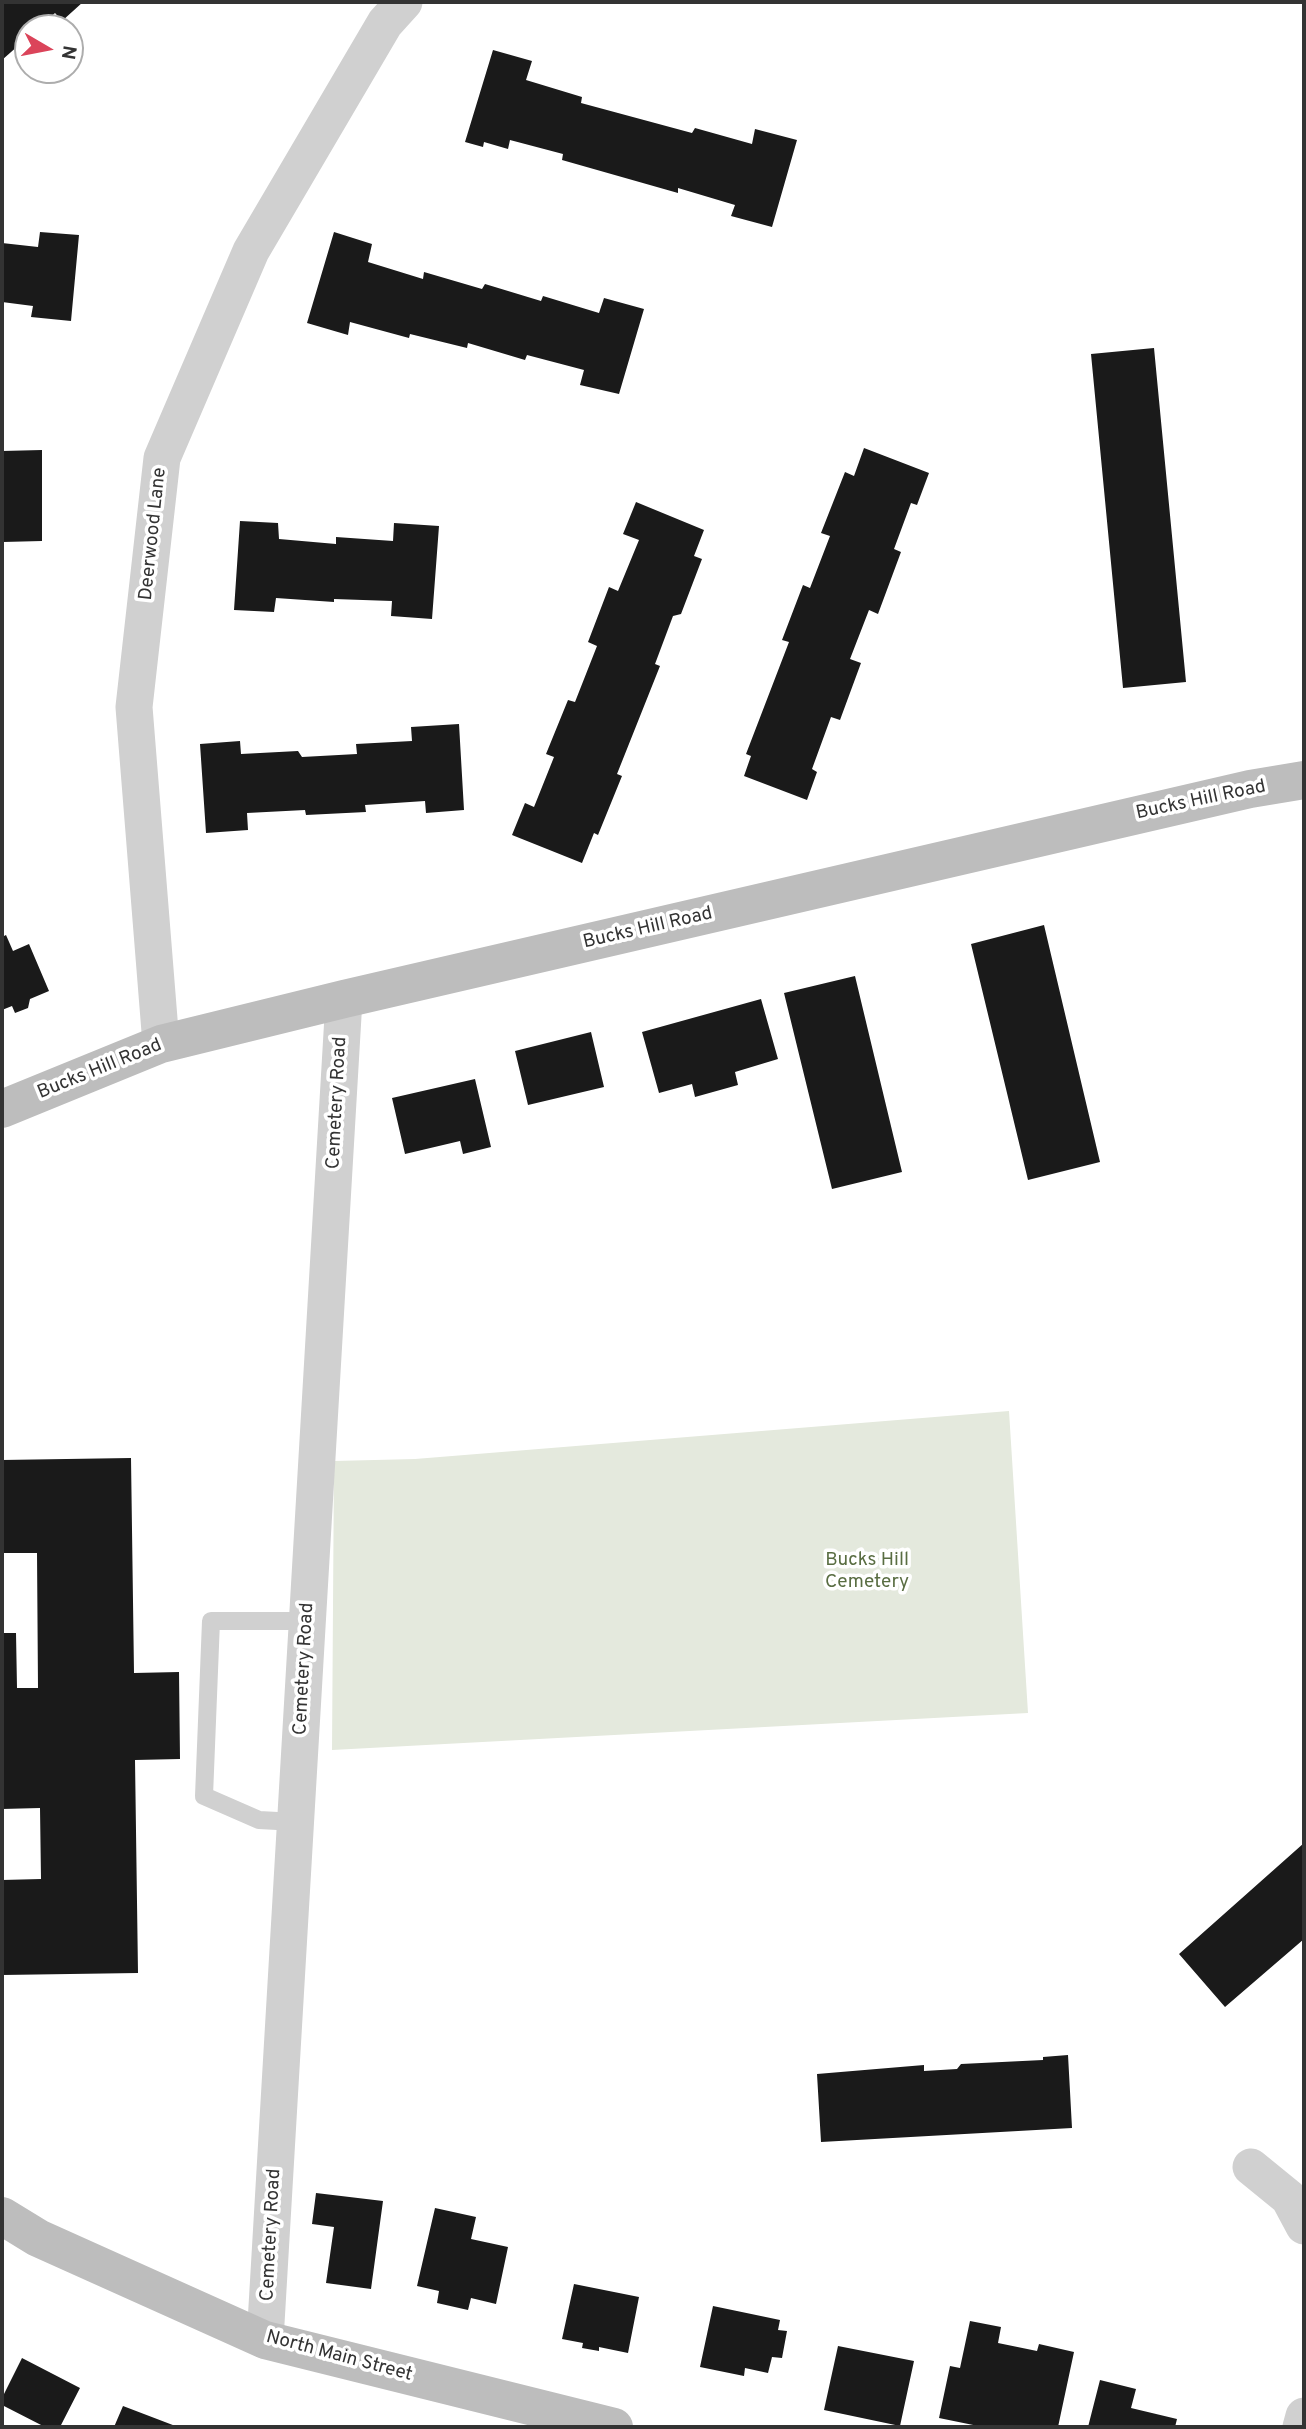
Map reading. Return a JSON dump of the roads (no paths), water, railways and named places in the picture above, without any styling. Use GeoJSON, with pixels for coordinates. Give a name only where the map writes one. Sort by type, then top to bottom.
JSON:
{"type":"FeatureCollection","features":[{"type":"Feature","properties":{"kind":"street","name":"Deerwood Lane"},"geometry":{"type":"LineString","coordinates":[[161,1044],[134,707],[162,458],[251,251],[385,23],[404,2]]}},
{"type":"Feature","properties":{"kind":"street","name":"Bucks Hill Road"},"geometry":{"type":"LineString","coordinates":[[2,1109],[161,1044],[1250,789],[1304,780]]}},
{"type":"Feature","properties":{"kind":"street","name":"Cemetery Road"},"geometry":{"type":"LineString","coordinates":[[265,2340],[344,999]]}},
{"type":"Feature","properties":{"kind":"street"},"geometry":{"type":"LineString","coordinates":[[1251,2167],[1289,2198],[1304,2226]]}},
{"type":"Feature","properties":{"kind":"street","name":"North Main Street"},"geometry":{"type":"LineString","coordinates":[[2,2216],[38,2238],[265,2340],[614,2427]]}},
{"type":"Feature","properties":{"kind":"street"},"geometry":{"type":"LineString","coordinates":[[1301,2427],[1304,2416]]}},
{"type":"Feature","properties":{"kind":"lane"},"geometry":{"type":"LineString","coordinates":[[296,1822],[259,1820],[204,1796],[211,1621],[307,1621]]}},
{"type":"Feature","properties":{"kind":"park label","name":"Bucks Hill Cemetery"},"geometry":{"type":"Point","coordinates":[867,1572]}}]}
